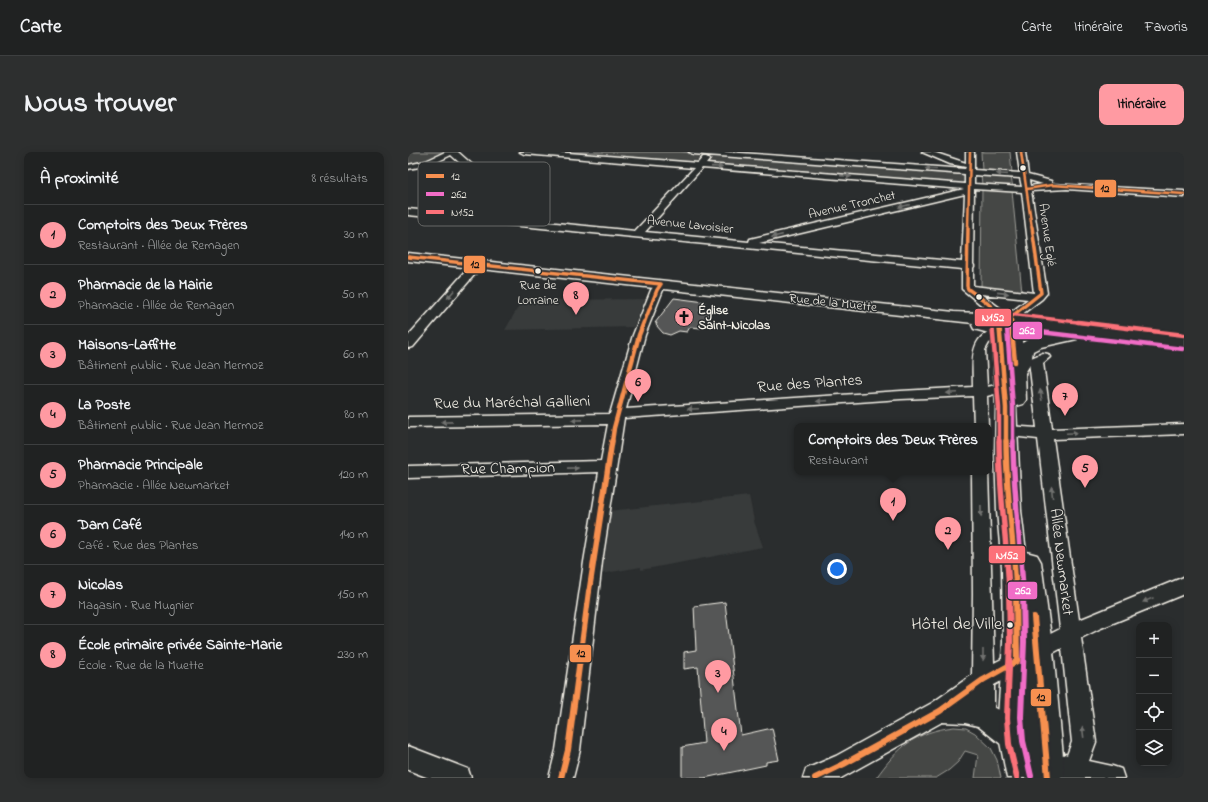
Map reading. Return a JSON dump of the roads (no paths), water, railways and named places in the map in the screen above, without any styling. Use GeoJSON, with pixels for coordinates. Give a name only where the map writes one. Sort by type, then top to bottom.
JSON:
{"type":"FeatureCollection","features":[{"type":"Feature","properties":{"kind":"street"},"geometry":{"type":"LineString","coordinates":[[430,162],[452,152],[463,162]]}},
{"type":"Feature","properties":{"kind":"street"},"geometry":{"type":"LineString","coordinates":[[524,152],[701,165],[969,188],[1027,189],[1052,185],[1184,194]]}},
{"type":"Feature","properties":{"kind":"street"},"geometry":{"type":"LineString","coordinates":[[693,152],[970,169],[1024,176],[1041,182],[1067,186]]}},
{"type":"Feature","properties":{"kind":"street"},"geometry":{"type":"LineString","coordinates":[[926,152],[970,169]]}},
{"type":"Feature","properties":{"kind":"street"},"geometry":{"type":"LineString","coordinates":[[968,289],[970,152]]}},
{"type":"Feature","properties":{"kind":"street","name":"Avenue Eglé"},"geometry":{"type":"LineString","coordinates":[[1021,152],[1041,293],[1038,297]]}},
{"type":"Feature","properties":{"kind":"street"},"geometry":{"type":"LineString","coordinates":[[638,234],[712,153]]}},
{"type":"Feature","properties":{"kind":"street"},"geometry":{"type":"LineString","coordinates":[[408,167],[418,165]]}},
{"type":"Feature","properties":{"kind":"street","name":"Avenue Tronchet"},"geometry":{"type":"LineString","coordinates":[[741,244],[969,188]]}},
{"type":"Feature","properties":{"kind":"street","name":"Avenue Lavoisier"},"geometry":{"type":"LineString","coordinates":[[408,212],[418,213]]}},
{"type":"Feature","properties":{"kind":"street","name":"Avenue Lavoisier"},"geometry":{"type":"LineString","coordinates":[[550,225],[968,266]]}},
{"type":"Feature","properties":{"kind":"street","name":"Rue de la Muette"},"geometry":{"type":"LineString","coordinates":[[408,258],[661,284],[954,317],[1001,333]]}},
{"type":"Feature","properties":{"kind":"street"},"geometry":{"type":"LineString","coordinates":[[408,344],[476,265]]}},
{"type":"Feature","properties":{"kind":"street"},"geometry":{"type":"LineString","coordinates":[[561,778],[568,750],[593,562],[617,417],[639,335],[657,290],[661,284]]}},
{"type":"Feature","properties":{"kind":"street"},"geometry":{"type":"LineString","coordinates":[[968,289],[1038,297]]}},
{"type":"Feature","properties":{"kind":"street"},"geometry":{"type":"LineString","coordinates":[[968,289],[996,311],[1010,380],[1016,396],[1013,432],[1031,595],[1027,655],[1030,717],[1049,771],[1112,778]]}},
{"type":"Feature","properties":{"kind":"street"},"geometry":{"type":"LineString","coordinates":[[981,423],[979,350],[1001,333],[1011,317],[1038,297]]}},
{"type":"Feature","properties":{"kind":"street","name":"Rue de la Muette"},"geometry":{"type":"LineString","coordinates":[[924,314],[945,321],[1001,333]]}},
{"type":"Feature","properties":{"kind":"street"},"geometry":{"type":"LineString","coordinates":[[1001,333],[1110,334],[1184,342]]}},
{"type":"Feature","properties":{"kind":"street"},"geometry":{"type":"LineString","coordinates":[[1001,333],[1060,336],[1110,334]]}},
{"type":"Feature","properties":{"kind":"street"},"geometry":{"type":"LineString","coordinates":[[1010,380],[1022,363],[1024,351],[1028,347],[1035,343],[1060,336]]}},
{"type":"Feature","properties":{"kind":"street","name":"Allée Newmarket"},"geometry":{"type":"LineString","coordinates":[[1043,357],[1036,361],[1036,368],[1041,397],[1084,742],[1049,771]]}},
{"type":"Feature","properties":{"kind":"street","name":"Rue des Plantes"},"geometry":{"type":"LineString","coordinates":[[617,417],[991,391],[1010,380]]}},
{"type":"Feature","properties":{"kind":"street","name":"Rue du Maréchal Gallieni"},"geometry":{"type":"LineString","coordinates":[[408,422],[617,417]]}},
{"type":"Feature","properties":{"kind":"street"},"geometry":{"type":"LineString","coordinates":[[1013,432],[1045,434],[1184,429]]}},
{"type":"Feature","properties":{"kind":"street","name":"Rue Champion"},"geometry":{"type":"LineString","coordinates":[[408,472],[608,466]]}},
{"type":"Feature","properties":{"kind":"street"},"geometry":{"type":"LineString","coordinates":[[980,475],[983,716]]}},
{"type":"Feature","properties":{"kind":"street"},"geometry":{"type":"LineString","coordinates":[[815,778],[844,764],[940,710],[983,680],[1027,655],[1094,622],[1184,585]]}},
{"type":"Feature","properties":{"kind":"street"},"geometry":{"type":"LineString","coordinates":[[940,710],[954,710],[983,716],[1030,717]]}},
{"type":"Feature","properties":{"kind":"street"},"geometry":{"type":"LineString","coordinates":[[408,758],[459,778]]}},
{"type":"Feature","properties":{"kind":"place","name":"Rue de Lorraine"},"geometry":{"type":"Point","coordinates":[538,271]}},
{"type":"Feature","properties":{"kind":"place","name":"École primaire privée Sainte-Marie"},"geometry":{"type":"Point","coordinates":[576,315]}},
{"type":"Feature","properties":{"kind":"place","name":"Église Saint-Nicolas"},"geometry":{"type":"Point","coordinates":[684,317]}},
{"type":"Feature","properties":{"kind":"place","name":"Dam Café"},"geometry":{"type":"Point","coordinates":[638,402]}},
{"type":"Feature","properties":{"kind":"place","name":"Nicolas"},"geometry":{"type":"Point","coordinates":[1065,416]}},
{"type":"Feature","properties":{"kind":"place","name":"Pharmacie Principale"},"geometry":{"type":"Point","coordinates":[1085,488]}},
{"type":"Feature","properties":{"kind":"place","name":"Comptoirs des Deux Frères"},"geometry":{"type":"Point","coordinates":[893,521]}},
{"type":"Feature","properties":{"kind":"place","name":"Pharmacie de la Mairie"},"geometry":{"type":"Point","coordinates":[948,550]}},
{"type":"Feature","properties":{"kind":"place","name":"Hôtel de Ville"},"geometry":{"type":"Point","coordinates":[1010,625]}},
{"type":"Feature","properties":{"kind":"place","name":"Maisons-Laffitte"},"geometry":{"type":"Point","coordinates":[718,693]}},
{"type":"Feature","properties":{"kind":"place","name":"La Poste"},"geometry":{"type":"Point","coordinates":[724,751]}}]}
